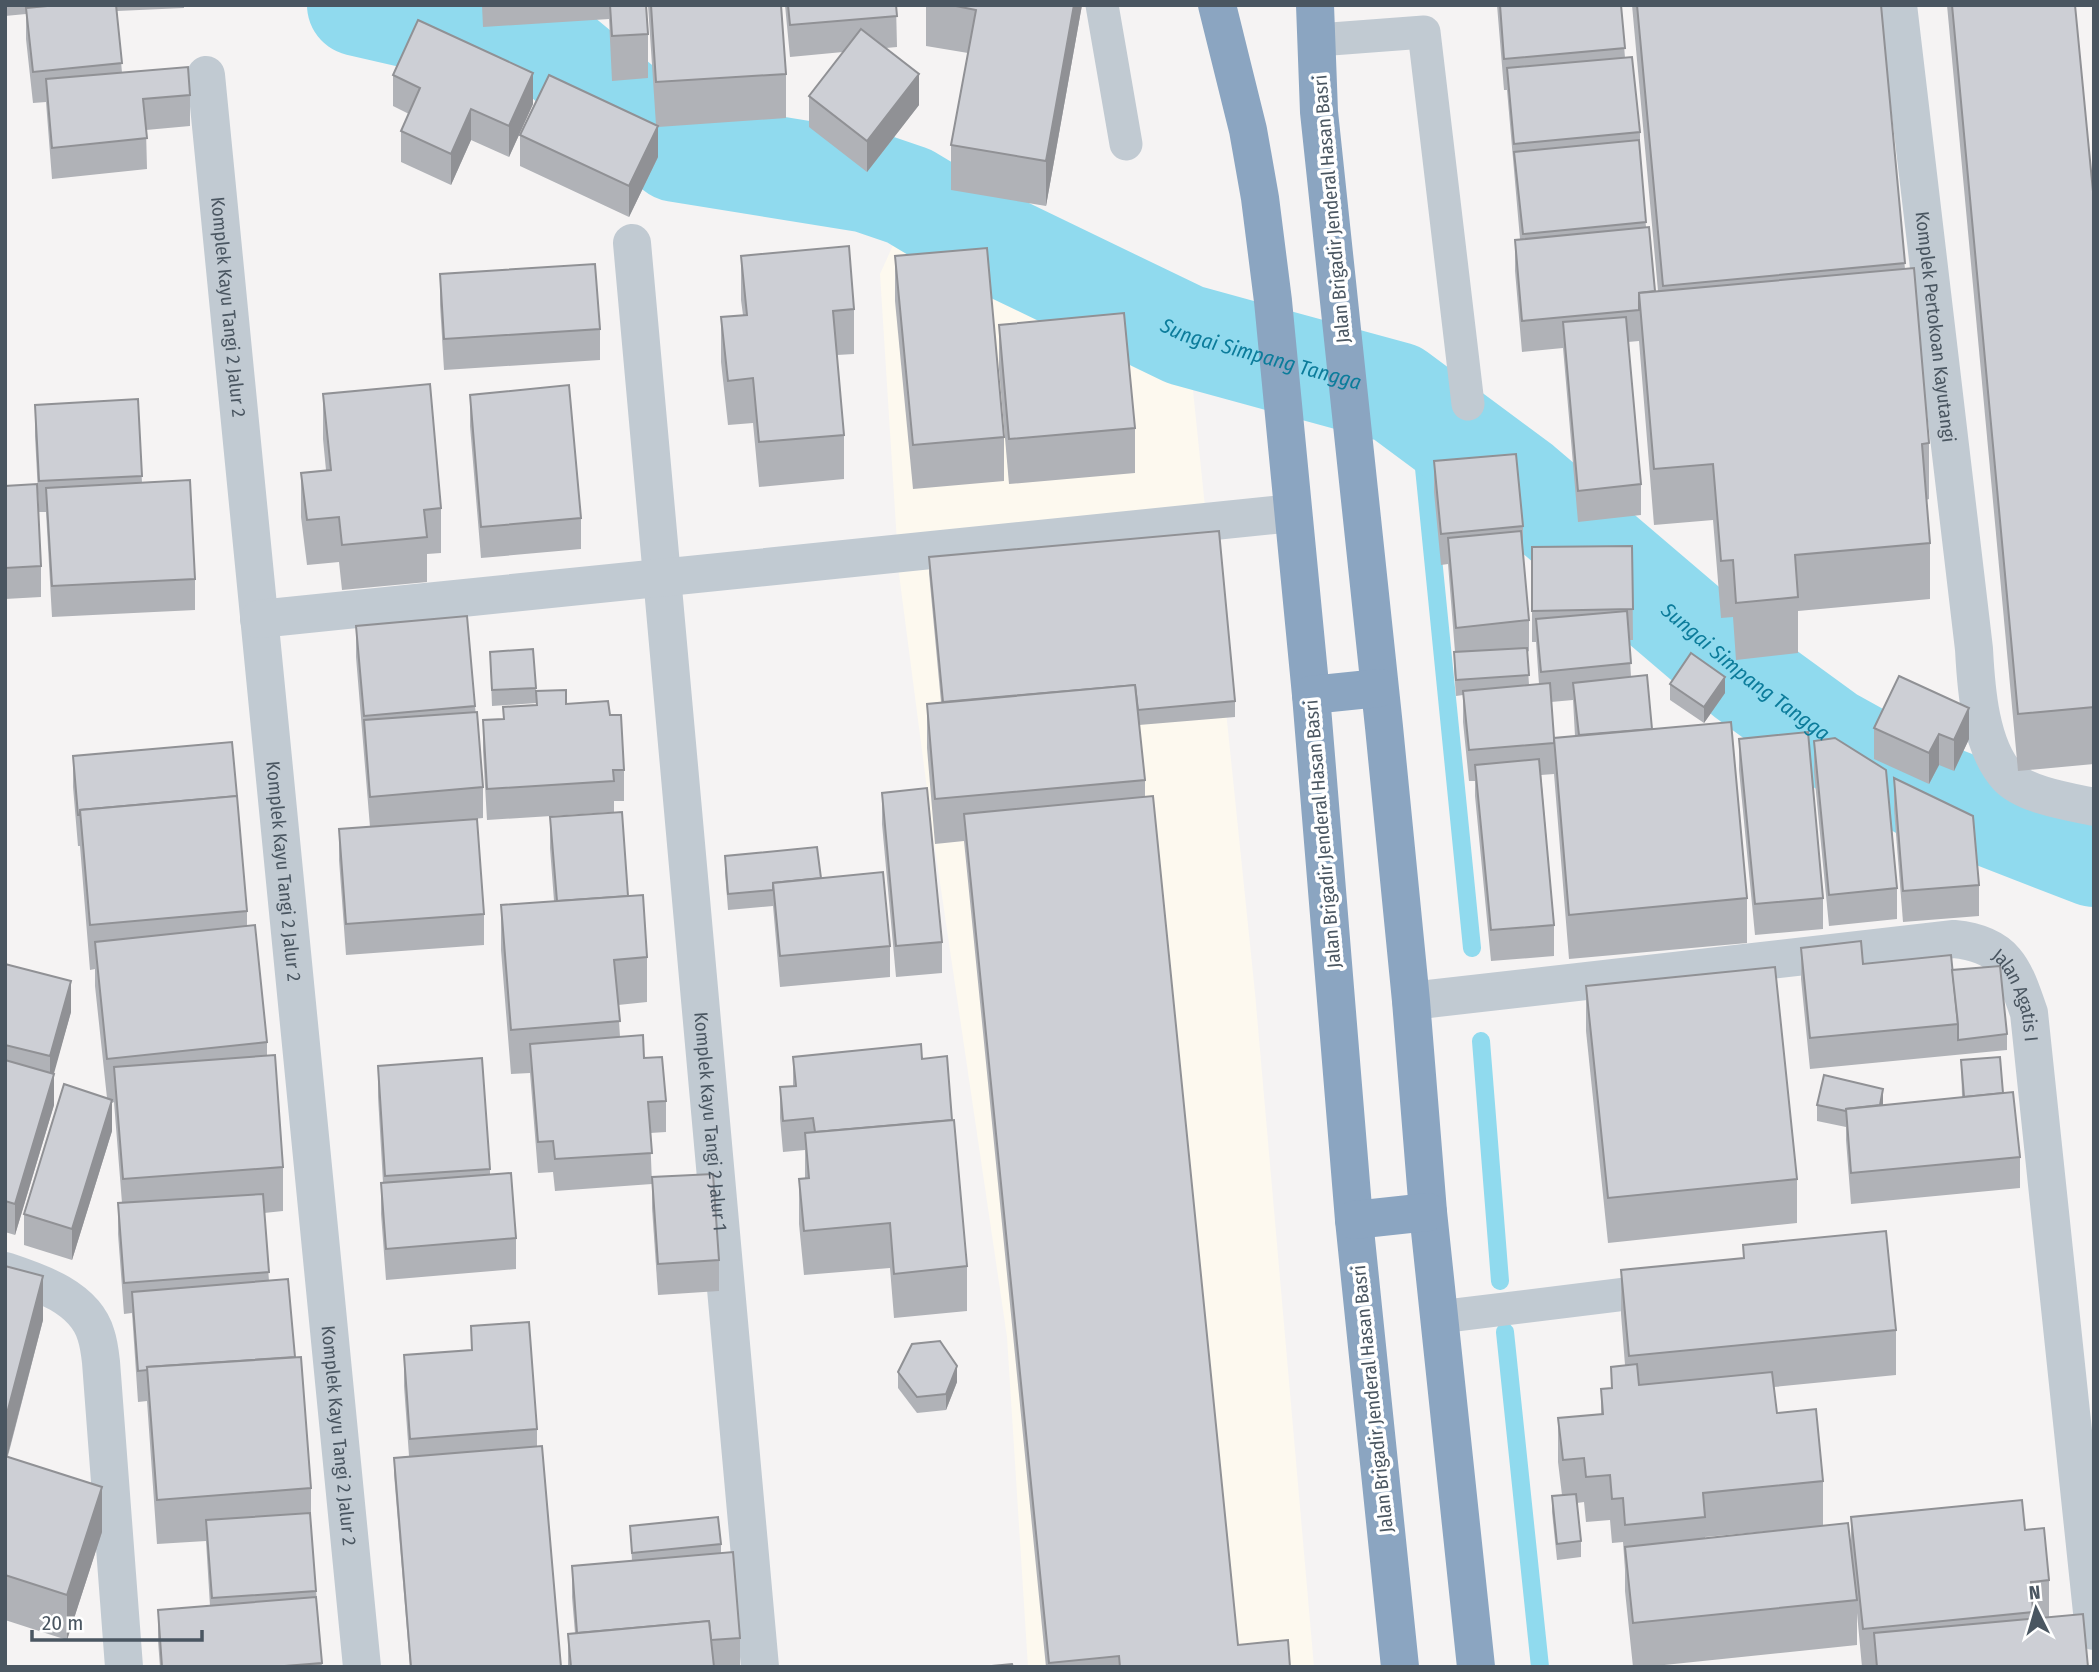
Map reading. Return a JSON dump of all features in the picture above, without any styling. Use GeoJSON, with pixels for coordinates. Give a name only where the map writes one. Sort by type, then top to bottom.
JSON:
{"type":"FeatureCollection","features":[{"type":"Feature","properties":{"kind":"highway","name":"Jalan Brigadir Jenderal Hasan Basri"},"geometry":{"type":"LineString","coordinates":[[1217,5],[1248,130],[1260,198],[1270,283],[1311,695],[1354,1220],[1400,1667]]}},
{"type":"Feature","properties":{"kind":"highway","name":"Jalan Brigadir Jenderal Hasan Basri"},"geometry":{"type":"LineString","coordinates":[[1317,22],[1319,112],[1337,303],[1379,688],[1428,1212],[1476,1667]]}},
{"type":"Feature","properties":{"kind":"highway"},"geometry":{"type":"LineString","coordinates":[[1311,695],[1379,688]]}},
{"type":"Feature","properties":{"kind":"highway"},"geometry":{"type":"LineString","coordinates":[[1354,1220],[1428,1212]]}},
{"type":"Feature","properties":{"kind":"street","name":"Komplek Pertokoan Kayutangi"},"geometry":{"type":"LineString","coordinates":[[1898,5],[1974,649],[1977,701],[1994,755],[2009,778],[2044,796],[2094,807]]}},
{"type":"Feature","properties":{"kind":"street","name":"Komplek Kayu Tangi 2 Jalur 2"},"geometry":{"type":"LineString","coordinates":[[206,75],[362,1667]]}},
{"type":"Feature","properties":{"kind":"street","name":"Komplek Kayu Tangi 2 Jalur 1"},"geometry":{"type":"LineString","coordinates":[[632,243],[760,1667]]}},
{"type":"Feature","properties":{"kind":"street"},"geometry":{"type":"LineString","coordinates":[[259,619],[1293,513]]}},
{"type":"Feature","properties":{"kind":"street","name":"Jalan Agatis I"},"geometry":{"type":"LineString","coordinates":[[1410,1000],[1954,939],[1989,946],[2003,957],[2015,973],[2029,1013],[2094,1631]]}},
{"type":"Feature","properties":{"kind":"street"},"geometry":{"type":"LineString","coordinates":[[5,1271],[34,1280],[62,1294],[84,1314],[96,1333],[101,1362],[124,1667]]}},
{"type":"Feature","properties":{"kind":"lane"},"geometry":{"type":"LineString","coordinates":[[1102,5],[1126,144]]}},
{"type":"Feature","properties":{"kind":"lane"},"geometry":{"type":"LineString","coordinates":[[1317,22],[1426,19],[1468,404]]}},
{"type":"Feature","properties":{"kind":"lane"},"geometry":{"type":"LineString","coordinates":[[1439,1317],[1702,1285]]}},
{"type":"Feature","properties":{"kind":"shaded area"},"geometry":{"type":"Polygon","coordinates":[[[899,232],[1050,289],[1191,371],[1255,993],[1314,1667],[1028,1667],[1007,1337],[933,835],[899,574],[880,274],[899,232]]]}},
{"type":"Feature","properties":{"kind":"building"},"geometry":{"type":"Polygon","coordinates":[[[116,5],[122,63],[33,72],[26,8],[116,5]]]}},
{"type":"Feature","properties":{"kind":"building"},"geometry":{"type":"Polygon","coordinates":[[[610,5],[646,5],[648,34],[612,36],[610,5]]]}},
{"type":"Feature","properties":{"kind":"building"},"geometry":{"type":"Polygon","coordinates":[[[651,5],[781,5],[786,74],[656,82],[651,5]]]}},
{"type":"Feature","properties":{"kind":"building"},"geometry":{"type":"Polygon","coordinates":[[[788,5],[896,5],[897,16],[790,25],[788,5]]]}},
{"type":"Feature","properties":{"kind":"building"},"geometry":{"type":"Polygon","coordinates":[[[951,5],[1074,5],[1046,161],[951,145],[976,10],[951,5]]]}},
{"type":"Feature","properties":{"kind":"building"},"geometry":{"type":"Polygon","coordinates":[[[1500,5],[1621,5],[1625,48],[1504,59],[1500,5]]]}},
{"type":"Feature","properties":{"kind":"building"},"geometry":{"type":"Polygon","coordinates":[[[1637,5],[1881,5],[1905,263],[1663,286],[1637,5]]]}},
{"type":"Feature","properties":{"kind":"building"},"geometry":{"type":"Polygon","coordinates":[[[1952,5],[2075,5],[2094,202],[2094,707],[2018,714],[1952,5]]]}},
{"type":"Feature","properties":{"kind":"building"},"geometry":{"type":"Polygon","coordinates":[[[418,20],[533,73],[509,126],[471,109],[451,154],[401,131],[420,88],[393,75],[418,20]]]}},
{"type":"Feature","properties":{"kind":"building"},"geometry":{"type":"Polygon","coordinates":[[[861,29],[919,74],[867,141],[809,96],[861,29]]]}},
{"type":"Feature","properties":{"kind":"building"},"geometry":{"type":"Polygon","coordinates":[[[1632,57],[1640,132],[1514,144],[1507,68],[1632,57]]]}},
{"type":"Feature","properties":{"kind":"building"},"geometry":{"type":"Polygon","coordinates":[[[188,67],[190,95],[143,99],[147,138],[52,148],[46,79],[188,67]]]}},
{"type":"Feature","properties":{"kind":"building"},"geometry":{"type":"Polygon","coordinates":[[[549,75],[658,126],[629,186],[520,135],[549,75]]]}},
{"type":"Feature","properties":{"kind":"building"},"geometry":{"type":"Polygon","coordinates":[[[1639,140],[1646,222],[1523,234],[1514,152],[1639,140]]]}},
{"type":"Feature","properties":{"kind":"building"},"geometry":{"type":"Polygon","coordinates":[[[1649,227],[1655,291],[1639,293],[1639,310],[1522,321],[1515,240],[1649,227]]]}},
{"type":"Feature","properties":{"kind":"building"},"geometry":{"type":"Polygon","coordinates":[[[849,246],[854,309],[833,311],[844,435],[759,442],[753,378],[728,381],[721,317],[747,315],[741,256],[849,246]]]}},
{"type":"Feature","properties":{"kind":"building"},"geometry":{"type":"Polygon","coordinates":[[[987,248],[1004,437],[913,445],[895,256],[987,248]]]}},
{"type":"Feature","properties":{"kind":"building"},"geometry":{"type":"Polygon","coordinates":[[[595,264],[600,329],[444,339],[440,274],[595,264]]]}},
{"type":"Feature","properties":{"kind":"building"},"geometry":{"type":"Polygon","coordinates":[[[1914,268],[1929,443],[1922,444],[1930,543],[1795,555],[1798,597],[1736,603],[1733,560],[1721,561],[1713,464],[1654,469],[1639,293],[1914,268]]]}},
{"type":"Feature","properties":{"kind":"building"},"geometry":{"type":"Polygon","coordinates":[[[1124,313],[1135,428],[1009,439],[999,325],[1124,313]]]}},
{"type":"Feature","properties":{"kind":"building"},"geometry":{"type":"Polygon","coordinates":[[[1626,317],[1641,484],[1578,491],[1563,322],[1626,317]]]}},
{"type":"Feature","properties":{"kind":"building"},"geometry":{"type":"Polygon","coordinates":[[[430,384],[441,508],[424,510],[427,537],[342,545],[339,517],[307,520],[301,473],[331,470],[323,394],[430,384]]]}},
{"type":"Feature","properties":{"kind":"building"},"geometry":{"type":"Polygon","coordinates":[[[569,385],[581,518],[481,527],[470,395],[569,385]]]}},
{"type":"Feature","properties":{"kind":"building"},"geometry":{"type":"Polygon","coordinates":[[[138,399],[142,476],[39,481],[35,405],[138,399]]]}},
{"type":"Feature","properties":{"kind":"building"},"geometry":{"type":"Polygon","coordinates":[[[1516,454],[1523,526],[1441,534],[1434,461],[1516,454]]]}},
{"type":"Feature","properties":{"kind":"building"},"geometry":{"type":"Polygon","coordinates":[[[190,480],[195,579],[52,586],[46,488],[190,480]]]}},
{"type":"Feature","properties":{"kind":"building"},"geometry":{"type":"Polygon","coordinates":[[[37,484],[41,566],[5,568],[5,486],[37,484]]]}},
{"type":"Feature","properties":{"kind":"building"},"geometry":{"type":"Polygon","coordinates":[[[1219,531],[1235,701],[1138,710],[1135,685],[943,702],[929,557],[1219,531]]]}},
{"type":"Feature","properties":{"kind":"building"},"geometry":{"type":"Polygon","coordinates":[[[1521,531],[1529,620],[1456,628],[1448,538],[1521,531]]]}},
{"type":"Feature","properties":{"kind":"building"},"geometry":{"type":"Polygon","coordinates":[[[1632,546],[1633,609],[1532,611],[1532,547],[1632,546]]]}},
{"type":"Feature","properties":{"kind":"building"},"geometry":{"type":"Polygon","coordinates":[[[1627,611],[1631,663],[1541,672],[1536,619],[1627,611]]]}},
{"type":"Feature","properties":{"kind":"building"},"geometry":{"type":"Polygon","coordinates":[[[467,616],[475,706],[364,716],[356,626],[467,616]]]}},
{"type":"Feature","properties":{"kind":"building"},"geometry":{"type":"Polygon","coordinates":[[[1527,648],[1529,675],[1456,680],[1454,652],[1527,648]]]}},
{"type":"Feature","properties":{"kind":"building"},"geometry":{"type":"Polygon","coordinates":[[[533,649],[536,688],[492,690],[490,652],[533,649]]]}},
{"type":"Feature","properties":{"kind":"building"},"geometry":{"type":"Polygon","coordinates":[[[1691,653],[1725,677],[1704,707],[1670,684],[1691,653]]]}},
{"type":"Feature","properties":{"kind":"building"},"geometry":{"type":"Polygon","coordinates":[[[1647,675],[1652,729],[1579,735],[1573,683],[1647,675]]]}},
{"type":"Feature","properties":{"kind":"building"},"geometry":{"type":"Polygon","coordinates":[[[1899,676],[1969,708],[1954,740],[1939,734],[1929,753],[1874,728],[1899,676]]]}},
{"type":"Feature","properties":{"kind":"building"},"geometry":{"type":"Polygon","coordinates":[[[1550,683],[1554,743],[1469,750],[1463,691],[1550,683]]]}},
{"type":"Feature","properties":{"kind":"building"},"geometry":{"type":"Polygon","coordinates":[[[1135,685],[1145,780],[935,799],[927,704],[1135,685]]]}},
{"type":"Feature","properties":{"kind":"building"},"geometry":{"type":"Polygon","coordinates":[[[566,690],[566,704],[608,701],[610,715],[621,715],[624,770],[613,770],[614,781],[487,789],[483,720],[504,719],[503,707],[537,705],[536,691],[566,690]]]}},
{"type":"Feature","properties":{"kind":"building"},"geometry":{"type":"Polygon","coordinates":[[[477,712],[483,787],[370,797],[364,720],[477,712]]]}},
{"type":"Feature","properties":{"kind":"building"},"geometry":{"type":"Polygon","coordinates":[[[1731,722],[1747,898],[1569,915],[1554,738],[1731,722]]]}},
{"type":"Feature","properties":{"kind":"building"},"geometry":{"type":"Polygon","coordinates":[[[1808,732],[1823,898],[1755,904],[1739,739],[1808,732]]]}},
{"type":"Feature","properties":{"kind":"building"},"geometry":{"type":"Polygon","coordinates":[[[1835,738],[1886,770],[1897,888],[1829,895],[1814,741],[1835,738]]]}},
{"type":"Feature","properties":{"kind":"building"},"geometry":{"type":"Polygon","coordinates":[[[232,742],[237,796],[80,810],[78,815],[73,756],[232,742]]]}},
{"type":"Feature","properties":{"kind":"building"},"geometry":{"type":"Polygon","coordinates":[[[1539,759],[1554,925],[1491,930],[1475,765],[1539,759]]]}},
{"type":"Feature","properties":{"kind":"building"},"geometry":{"type":"Polygon","coordinates":[[[1894,778],[1973,816],[1979,885],[1903,891],[1894,778]]]}},
{"type":"Feature","properties":{"kind":"building"},"geometry":{"type":"Polygon","coordinates":[[[927,788],[942,942],[896,946],[882,793],[927,788]]]}},
{"type":"Feature","properties":{"kind":"building"},"geometry":{"type":"Polygon","coordinates":[[[237,796],[247,911],[90,925],[80,810],[237,796]]]}},
{"type":"Feature","properties":{"kind":"building"},"geometry":{"type":"Polygon","coordinates":[[[1153,796],[1238,1645],[1288,1640],[1290,1667],[1120,1667],[1119,1656],[1049,1663],[964,814],[1153,796]]]}},
{"type":"Feature","properties":{"kind":"building"},"geometry":{"type":"Polygon","coordinates":[[[622,812],[628,896],[557,901],[550,817],[622,812]]]}},
{"type":"Feature","properties":{"kind":"building"},"geometry":{"type":"Polygon","coordinates":[[[477,819],[484,914],[346,924],[339,829],[477,819]]]}},
{"type":"Feature","properties":{"kind":"building"},"geometry":{"type":"Polygon","coordinates":[[[817,847],[821,878],[773,883],[773,890],[728,894],[725,856],[817,847]]]}},
{"type":"Feature","properties":{"kind":"building"},"geometry":{"type":"Polygon","coordinates":[[[883,872],[890,946],[780,956],[773,883],[883,872]]]}},
{"type":"Feature","properties":{"kind":"building"},"geometry":{"type":"Polygon","coordinates":[[[643,895],[647,957],[614,960],[620,1021],[511,1030],[501,905],[643,895]]]}},
{"type":"Feature","properties":{"kind":"building"},"geometry":{"type":"Polygon","coordinates":[[[255,925],[267,1042],[107,1059],[95,942],[255,925]]]}},
{"type":"Feature","properties":{"kind":"building"},"geometry":{"type":"Polygon","coordinates":[[[1861,941],[1863,964],[1951,955],[1958,1024],[1810,1038],[1801,948],[1861,941]]]}},
{"type":"Feature","properties":{"kind":"building"},"geometry":{"type":"Polygon","coordinates":[[[5,964],[71,981],[50,1056],[5,1045],[5,964]]]}},
{"type":"Feature","properties":{"kind":"building"},"geometry":{"type":"Polygon","coordinates":[[[2000,966],[2007,1034],[1958,1040],[1952,970],[2000,966]]]}},
{"type":"Feature","properties":{"kind":"building"},"geometry":{"type":"Polygon","coordinates":[[[1775,967],[1797,1179],[1608,1198],[1586,986],[1775,967]]]}},
{"type":"Feature","properties":{"kind":"building"},"geometry":{"type":"Polygon","coordinates":[[[643,1035],[644,1058],[662,1057],[666,1101],[648,1102],[652,1153],[555,1159],[553,1141],[538,1142],[530,1044],[643,1035]]]}},
{"type":"Feature","properties":{"kind":"building"},"geometry":{"type":"Polygon","coordinates":[[[921,1044],[922,1059],[947,1056],[952,1120],[815,1132],[813,1118],[783,1121],[780,1087],[796,1086],[793,1057],[921,1044]]]}},
{"type":"Feature","properties":{"kind":"building"},"geometry":{"type":"Polygon","coordinates":[[[275,1055],[283,1167],[123,1179],[114,1067],[275,1055]]]}},
{"type":"Feature","properties":{"kind":"building"},"geometry":{"type":"Polygon","coordinates":[[[2000,1057],[2003,1093],[1964,1097],[1961,1060],[2000,1057]]]}},
{"type":"Feature","properties":{"kind":"building"},"geometry":{"type":"Polygon","coordinates":[[[482,1058],[490,1169],[385,1176],[378,1066],[482,1058]]]}},
{"type":"Feature","properties":{"kind":"building"},"geometry":{"type":"Polygon","coordinates":[[[5,1060],[54,1074],[15,1204],[5,1201],[5,1060]]]}},
{"type":"Feature","properties":{"kind":"building"},"geometry":{"type":"Polygon","coordinates":[[[1824,1075],[1883,1089],[1880,1105],[1846,1111],[1817,1105],[1824,1075]]]}},
{"type":"Feature","properties":{"kind":"building"},"geometry":{"type":"Polygon","coordinates":[[[64,1084],[112,1100],[72,1229],[24,1214],[64,1084]]]}},
{"type":"Feature","properties":{"kind":"building"},"geometry":{"type":"Polygon","coordinates":[[[2013,1092],[2020,1157],[1851,1173],[1846,1109],[2013,1092]]]}},
{"type":"Feature","properties":{"kind":"building"},"geometry":{"type":"Polygon","coordinates":[[[954,1120],[967,1266],[894,1274],[890,1223],[804,1231],[799,1179],[809,1178],[805,1133],[954,1120]]]}},
{"type":"Feature","properties":{"kind":"building"},"geometry":{"type":"Polygon","coordinates":[[[511,1173],[516,1238],[386,1249],[381,1183],[511,1173]]]}},
{"type":"Feature","properties":{"kind":"building"},"geometry":{"type":"Polygon","coordinates":[[[713,1174],[719,1260],[658,1264],[652,1177],[713,1174]]]}},
{"type":"Feature","properties":{"kind":"building"},"geometry":{"type":"Polygon","coordinates":[[[263,1194],[269,1272],[124,1283],[118,1203],[263,1194]]]}},
{"type":"Feature","properties":{"kind":"building"},"geometry":{"type":"Polygon","coordinates":[[[1886,1231],[1896,1330],[1629,1356],[1621,1270],[1744,1258],[1743,1245],[1886,1231]]]}},
{"type":"Feature","properties":{"kind":"building"},"geometry":{"type":"Polygon","coordinates":[[[5,1266],[43,1276],[5,1421],[5,1266]]]}},
{"type":"Feature","properties":{"kind":"building"},"geometry":{"type":"Polygon","coordinates":[[[288,1279],[295,1357],[147,1367],[148,1370],[138,1371],[132,1292],[288,1279]]]}},
{"type":"Feature","properties":{"kind":"building"},"geometry":{"type":"Polygon","coordinates":[[[529,1322],[537,1429],[410,1439],[404,1355],[472,1350],[471,1326],[529,1322]]]}},
{"type":"Feature","properties":{"kind":"building"},"geometry":{"type":"Polygon","coordinates":[[[940,1341],[957,1366],[946,1394],[917,1397],[898,1372],[912,1344],[940,1341]]]}},
{"type":"Feature","properties":{"kind":"building"},"geometry":{"type":"Polygon","coordinates":[[[301,1357],[311,1488],[157,1500],[147,1367],[301,1357]]]}},
{"type":"Feature","properties":{"kind":"building"},"geometry":{"type":"Polygon","coordinates":[[[1637,1364],[1639,1385],[1772,1372],[1777,1413],[1816,1409],[1823,1481],[1703,1493],[1705,1517],[1625,1525],[1623,1498],[1612,1499],[1610,1475],[1586,1477],[1584,1458],[1563,1460],[1558,1418],[1603,1414],[1601,1389],[1612,1388],[1611,1367],[1637,1364]]]}},
{"type":"Feature","properties":{"kind":"building"},"geometry":{"type":"Polygon","coordinates":[[[542,1446],[561,1667],[411,1667],[394,1458],[542,1446]]]}},
{"type":"Feature","properties":{"kind":"building"},"geometry":{"type":"Polygon","coordinates":[[[5,1456],[102,1487],[67,1595],[5,1575],[5,1456]]]}},
{"type":"Feature","properties":{"kind":"building"},"geometry":{"type":"Polygon","coordinates":[[[1576,1494],[1581,1541],[1557,1544],[1552,1496],[1576,1494]]]}},
{"type":"Feature","properties":{"kind":"building"},"geometry":{"type":"Polygon","coordinates":[[[2022,1500],[2025,1530],[2044,1528],[2049,1580],[2031,1582],[2033,1612],[1863,1629],[1851,1517],[2022,1500]]]}},
{"type":"Feature","properties":{"kind":"building"},"geometry":{"type":"Polygon","coordinates":[[[310,1513],[316,1591],[212,1598],[206,1520],[310,1513]]]}},
{"type":"Feature","properties":{"kind":"building"},"geometry":{"type":"Polygon","coordinates":[[[718,1517],[721,1544],[632,1553],[630,1526],[718,1517]]]}},
{"type":"Feature","properties":{"kind":"building"},"geometry":{"type":"Polygon","coordinates":[[[1848,1523],[1857,1600],[1633,1623],[1625,1547],[1848,1523]]]}},
{"type":"Feature","properties":{"kind":"building"},"geometry":{"type":"Polygon","coordinates":[[[733,1552],[740,1638],[711,1640],[709,1621],[577,1633],[572,1566],[733,1552]]]}},
{"type":"Feature","properties":{"kind":"building"},"geometry":{"type":"Polygon","coordinates":[[[316,1597],[322,1663],[272,1667],[162,1667],[158,1610],[316,1597]]]}},
{"type":"Feature","properties":{"kind":"building"},"geometry":{"type":"Polygon","coordinates":[[[2083,1614],[2088,1667],[1877,1667],[1874,1633],[2083,1614]]]}},
{"type":"Feature","properties":{"kind":"building"},"geometry":{"type":"Polygon","coordinates":[[[709,1621],[714,1667],[571,1667],[568,1634],[709,1621]]]}},
{"type":"Feature","properties":{"kind":"building"},"geometry":{"type":"Polygon","coordinates":[[[1012,1664],[1013,1667],[981,1667],[1012,1664]]]}},
{"type":"Feature","properties":{"kind":"waterway","name":"Sungai Simpang Tangga"},"geometry":{"type":"LineString","coordinates":[[358,5],[554,50],[676,151],[868,182],[909,196],[959,226],[1185,335],[1397,393],[1521,485],[1745,676],[1830,738],[1924,790],[2094,856]]}},
{"type":"Feature","properties":{"kind":"waterway"},"geometry":{"type":"LineString","coordinates":[[1418,408],[1472,948]]}},
{"type":"Feature","properties":{"kind":"waterway"},"geometry":{"type":"LineString","coordinates":[[1481,1041],[1500,1281]]}},
{"type":"Feature","properties":{"kind":"waterway"},"geometry":{"type":"LineString","coordinates":[[1505,1332],[1540,1667]]}}]}
